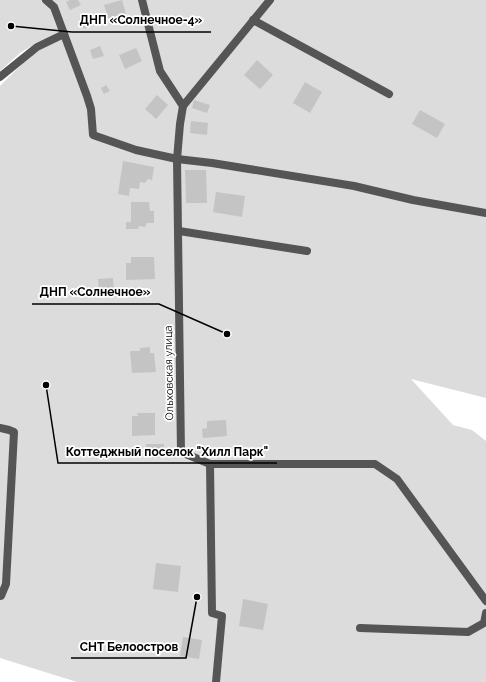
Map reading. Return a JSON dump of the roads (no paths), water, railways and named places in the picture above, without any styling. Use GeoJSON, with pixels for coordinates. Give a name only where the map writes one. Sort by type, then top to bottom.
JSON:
{"type":"FeatureCollection","features":[{"type":"Feature","properties":{"kind":"street"},"geometry":{"type":"LineString","coordinates":[[46,0],[54,7],[91,109],[93,135],[136,150],[177,159],[212,163],[354,186],[413,200],[486,213]]}},
{"type":"Feature","properties":{"kind":"street"},"geometry":{"type":"LineString","coordinates":[[142,0],[160,71],[183,106],[270,0]]}},
{"type":"Feature","properties":{"kind":"street"},"geometry":{"type":"LineString","coordinates":[[253,20],[389,94]]}},
{"type":"Feature","properties":{"kind":"street"},"geometry":{"type":"LineString","coordinates":[[0,77],[36,47],[64,34]]}},
{"type":"Feature","properties":{"kind":"street","name":"Ольховская улица"},"geometry":{"type":"LineString","coordinates":[[183,106],[177,159],[181,452],[210,464]]}},
{"type":"Feature","properties":{"kind":"street"},"geometry":{"type":"LineString","coordinates":[[179,231],[306,251]]}},
{"type":"Feature","properties":{"kind":"street"},"geometry":{"type":"LineString","coordinates":[[0,428],[14,432],[6,584],[0,596]]}},
{"type":"Feature","properties":{"kind":"street"},"geometry":{"type":"LineString","coordinates":[[216,682],[222,616],[212,613],[210,464],[375,464],[397,479],[486,601]]}},
{"type":"Feature","properties":{"kind":"street"},"geometry":{"type":"LineString","coordinates":[[360,628],[468,632],[484,623],[486,613]]}},
{"type":"Feature","properties":{"kind":"place","name":"ДНП «Солнечное-4»"},"geometry":{"type":"Point","coordinates":[11,26]}},
{"type":"Feature","properties":{"kind":"place","name":"ДНП «Солнечное»"},"geometry":{"type":"Point","coordinates":[227,334]}},
{"type":"Feature","properties":{"kind":"place","name":"Коттеджный поселок \"Хилл Парк\""},"geometry":{"type":"Point","coordinates":[46,385]}},
{"type":"Feature","properties":{"kind":"place","name":"СНТ Белоостров"},"geometry":{"type":"Point","coordinates":[197,597]}}]}
